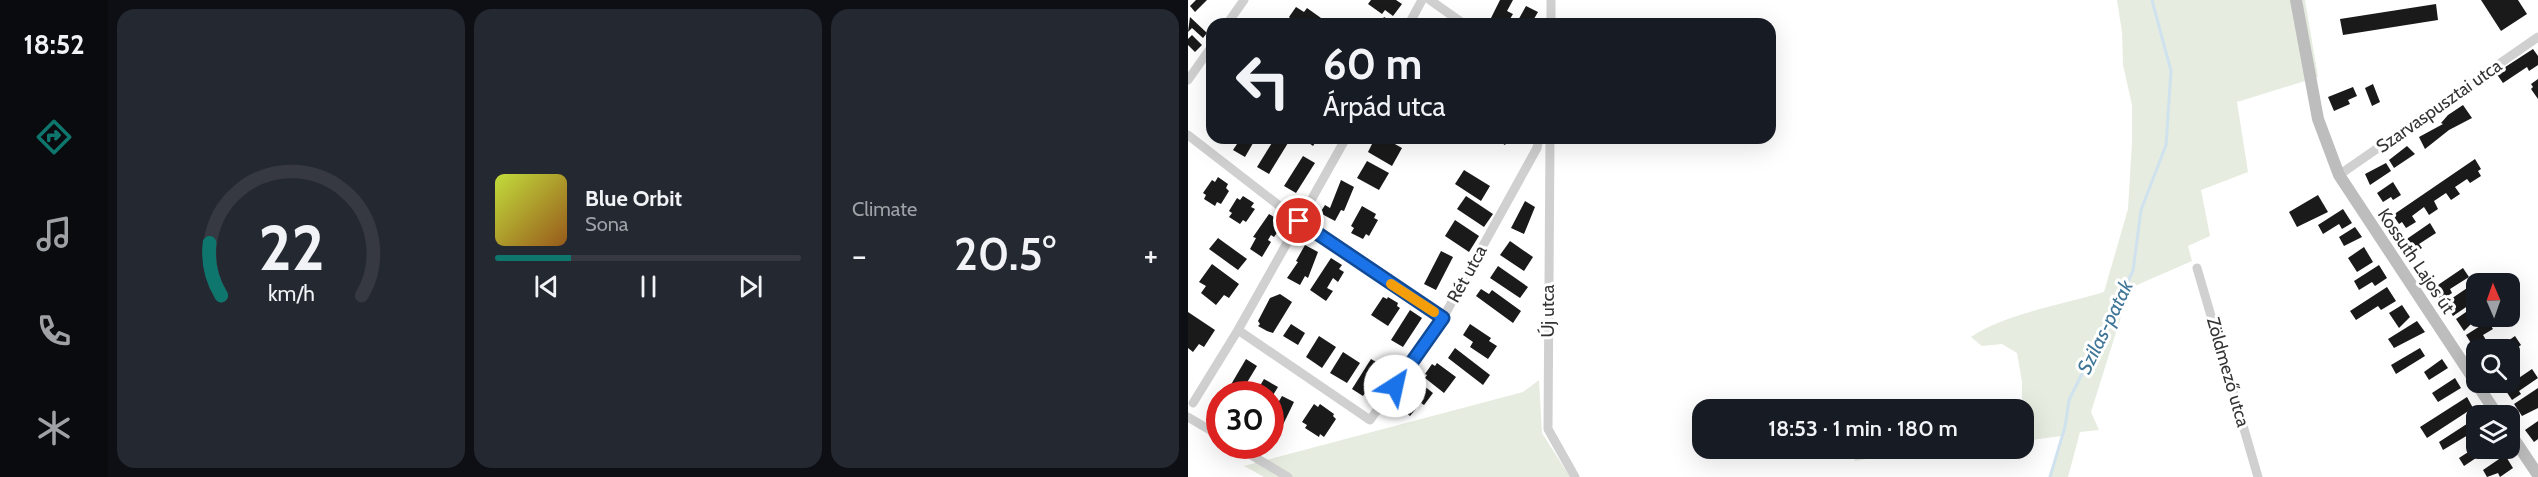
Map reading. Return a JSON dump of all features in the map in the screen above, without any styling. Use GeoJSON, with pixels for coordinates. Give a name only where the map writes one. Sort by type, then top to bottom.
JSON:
{"type":"FeatureCollection","features":[{"type":"Feature","properties":{"kind":"main road","name":"Kossuth Lajos út"},"geometry":{"type":"LineString","coordinates":[[2296,0],[2318,119],[2339,175],[2491,405]]}},
{"type":"Feature","properties":{"kind":"main road"},"geometry":{"type":"LineString","coordinates":[[2520,448],[2538,475]]}},
{"type":"Feature","properties":{"kind":"street"},"geometry":{"type":"LineString","coordinates":[[1231,0],[1242,4],[1232,18]]}},
{"type":"Feature","properties":{"kind":"street"},"geometry":{"type":"LineString","coordinates":[[1412,18],[1422,0]]}},
{"type":"Feature","properties":{"kind":"street"},"geometry":{"type":"LineString","coordinates":[[1430,0],[1456,18]]}},
{"type":"Feature","properties":{"kind":"street"},"geometry":{"type":"LineString","coordinates":[[1551,0],[1551,18]]}},
{"type":"Feature","properties":{"kind":"street","name":"Szarvaspusztai utca"},"geometry":{"type":"LineString","coordinates":[[2339,175],[2538,37]]}},
{"type":"Feature","properties":{"kind":"street"},"geometry":{"type":"LineString","coordinates":[[1188,80],[1206,54]]}},
{"type":"Feature","properties":{"kind":"street"},"geometry":{"type":"LineString","coordinates":[[1188,135],[1299,221],[1443,318]]}},
{"type":"Feature","properties":{"kind":"street"},"geometry":{"type":"LineString","coordinates":[[1193,403],[1238,330],[1343,144]]}},
{"type":"Feature","properties":{"kind":"street","name":"Rét utca"},"geometry":{"type":"LineString","coordinates":[[1238,330],[1370,420],[1443,318],[1538,144]]}},
{"type":"Feature","properties":{"kind":"street","name":"Új utca"},"geometry":{"type":"LineString","coordinates":[[1550,144],[1548,429],[1575,477]]}},
{"type":"Feature","properties":{"kind":"street","name":"Zöldmező utca"},"geometry":{"type":"LineString","coordinates":[[2198,268],[2258,477]]}},
{"type":"Feature","properties":{"kind":"street"},"geometry":{"type":"LineString","coordinates":[[1188,417],[1206,428]]}},
{"type":"Feature","properties":{"kind":"street"},"geometry":{"type":"LineString","coordinates":[[1258,459],[1288,477]]}},
{"type":"Feature","properties":{"kind":"shaded area"},"geometry":{"type":"Polygon","coordinates":[[[2117,0],[2305,0],[2318,77],[2237,102],[2248,172],[2201,190],[2210,236],[2188,246],[2192,261],[2130,288],[2091,412],[2099,430],[2080,432],[2068,477],[2050,477],[2061,436],[2034,440],[2034,399],[2022,399],[2022,382],[2017,353],[2002,344],[1982,346],[1971,337],[1984,329],[2017,316],[2104,292],[2128,209],[2132,105],[2123,65],[2122,32],[2117,0]]]}},
{"type":"Feature","properties":{"kind":"shaded area"},"geometry":{"type":"Polygon","coordinates":[[[1539,380],[1542,433],[1570,477],[1264,477],[1244,466],[1270,459],[1284,459],[1284,455],[1523,392],[1539,380]]]}},
{"type":"Feature","properties":{"kind":"building"},"geometry":{"type":"Polygon","coordinates":[[[1196,0],[1207,0],[1195,12],[1190,6],[1196,0]]]}},
{"type":"Feature","properties":{"kind":"building"},"geometry":{"type":"Polygon","coordinates":[[[1371,0],[1396,0],[1402,4],[1393,16],[1385,10],[1382,14],[1368,4],[1371,0]]]}},
{"type":"Feature","properties":{"kind":"building"},"geometry":{"type":"Polygon","coordinates":[[[1500,0],[1513,0],[1507,11],[1513,14],[1511,18],[1491,18],[1500,0]]]}},
{"type":"Feature","properties":{"kind":"building"},"geometry":{"type":"Polygon","coordinates":[[[2481,0],[2518,0],[2527,14],[2501,31],[2481,0]]]}},
{"type":"Feature","properties":{"kind":"building"},"geometry":{"type":"Polygon","coordinates":[[[2436,4],[2438,20],[2343,35],[2340,19],[2436,4]]]}},
{"type":"Feature","properties":{"kind":"building"},"geometry":{"type":"Polygon","coordinates":[[[1526,6],[1538,12],[1534,18],[1519,18],[1526,6]]]}},
{"type":"Feature","properties":{"kind":"building"},"geometry":{"type":"Polygon","coordinates":[[[1296,7],[1304,12],[1307,8],[1321,18],[1290,18],[1296,7]]]}},
{"type":"Feature","properties":{"kind":"building"},"geometry":{"type":"Polygon","coordinates":[[[1190,17],[1206,34],[1203,38],[1192,28],[1188,32],[1190,17]]]}},
{"type":"Feature","properties":{"kind":"building"},"geometry":{"type":"Polygon","coordinates":[[[1192,35],[1202,45],[1195,52],[1188,45],[1188,39],[1192,35]]]}},
{"type":"Feature","properties":{"kind":"building"},"geometry":{"type":"Polygon","coordinates":[[[2533,49],[2538,56],[2538,65],[2529,71],[2527,67],[2503,83],[2496,73],[2533,49]]]}},
{"type":"Feature","properties":{"kind":"building"},"geometry":{"type":"Polygon","coordinates":[[[2538,79],[2538,99],[2531,89],[2533,87],[2531,84],[2538,79]]]}},
{"type":"Feature","properties":{"kind":"building"},"geometry":{"type":"Polygon","coordinates":[[[2373,84],[2380,102],[2372,106],[2365,88],[2373,84]]]}},
{"type":"Feature","properties":{"kind":"building"},"geometry":{"type":"Polygon","coordinates":[[[2353,87],[2357,96],[2348,100],[2350,104],[2334,111],[2328,97],[2353,87]]]}},
{"type":"Feature","properties":{"kind":"building"},"geometry":{"type":"Polygon","coordinates":[[[2463,105],[2472,118],[2449,130],[2425,149],[2419,137],[2443,124],[2441,123],[2448,115],[2463,105]]]}},
{"type":"Feature","properties":{"kind":"building"},"geometry":{"type":"Polygon","coordinates":[[[1237,144],[1253,144],[1245,157],[1233,150],[1237,144]]]}},
{"type":"Feature","properties":{"kind":"building"},"geometry":{"type":"Polygon","coordinates":[[[1271,144],[1287,144],[1269,174],[1257,167],[1271,144]]]}},
{"type":"Feature","properties":{"kind":"building"},"geometry":{"type":"Polygon","coordinates":[[[1372,144],[1395,144],[1402,148],[1392,166],[1368,152],[1372,144]]]}},
{"type":"Feature","properties":{"kind":"building"},"geometry":{"type":"Polygon","coordinates":[[[2407,146],[2415,154],[2394,168],[2389,160],[2407,146]]]}},
{"type":"Feature","properties":{"kind":"building"},"geometry":{"type":"Polygon","coordinates":[[[1303,156],[1315,163],[1296,193],[1284,186],[1303,156]]]}},
{"type":"Feature","properties":{"kind":"building"},"geometry":{"type":"Polygon","coordinates":[[[2475,159],[2481,169],[2478,171],[2481,176],[2470,183],[2467,179],[2455,187],[2460,194],[2451,200],[2446,193],[2434,201],[2438,209],[2429,215],[2424,207],[2412,216],[2416,222],[2406,228],[2402,222],[2399,224],[2393,215],[2475,159]]]}},
{"type":"Feature","properties":{"kind":"building"},"geometry":{"type":"Polygon","coordinates":[[[1367,161],[1389,173],[1379,190],[1357,178],[1367,161]]]}},
{"type":"Feature","properties":{"kind":"building"},"geometry":{"type":"Polygon","coordinates":[[[2386,163],[2391,171],[2370,185],[2365,174],[2386,163]]]}},
{"type":"Feature","properties":{"kind":"building"},"geometry":{"type":"Polygon","coordinates":[[[1464,170],[1490,186],[1481,201],[1455,184],[1464,170]]]}},
{"type":"Feature","properties":{"kind":"building"},"geometry":{"type":"Polygon","coordinates":[[[1218,177],[1228,184],[1226,188],[1229,191],[1221,204],[1217,202],[1215,206],[1204,199],[1206,195],[1203,193],[1212,180],[1215,182],[1218,177]]]}},
{"type":"Feature","properties":{"kind":"building"},"geometry":{"type":"Polygon","coordinates":[[[1341,180],[1354,187],[1344,211],[1341,210],[1335,221],[1320,213],[1325,205],[1330,208],[1341,180]]]}},
{"type":"Feature","properties":{"kind":"building"},"geometry":{"type":"Polygon","coordinates":[[[2393,182],[2401,195],[2383,202],[2377,193],[2393,182]]]}},
{"type":"Feature","properties":{"kind":"building"},"geometry":{"type":"Polygon","coordinates":[[[2318,195],[2328,212],[2297,227],[2289,212],[2318,195]]]}},
{"type":"Feature","properties":{"kind":"building"},"geometry":{"type":"Polygon","coordinates":[[[1243,196],[1254,203],[1251,207],[1255,209],[1246,222],[1243,220],[1240,224],[1229,217],[1232,213],[1229,211],[1237,198],[1240,200],[1243,196]]]}},
{"type":"Feature","properties":{"kind":"building"},"geometry":{"type":"Polygon","coordinates":[[[1466,196],[1493,214],[1484,227],[1457,209],[1466,196]]]}},
{"type":"Feature","properties":{"kind":"building"},"geometry":{"type":"Polygon","coordinates":[[[1525,201],[1535,207],[1524,234],[1511,228],[1525,201]]]}},
{"type":"Feature","properties":{"kind":"building"},"geometry":{"type":"Polygon","coordinates":[[[1362,206],[1376,214],[1374,218],[1378,220],[1369,236],[1366,234],[1363,239],[1351,233],[1354,228],[1351,226],[1362,206]]]}},
{"type":"Feature","properties":{"kind":"building"},"geometry":{"type":"Polygon","coordinates":[[[2343,209],[2352,223],[2342,229],[2339,224],[2323,234],[2318,225],[2343,209]]]}},
{"type":"Feature","properties":{"kind":"building"},"geometry":{"type":"Polygon","coordinates":[[[1269,214],[1282,222],[1282,226],[1274,237],[1271,235],[1268,240],[1271,242],[1262,257],[1250,249],[1256,238],[1253,237],[1269,214]]]}},
{"type":"Feature","properties":{"kind":"building"},"geometry":{"type":"Polygon","coordinates":[[[1455,220],[1479,236],[1469,252],[1445,236],[1455,220]]]}},
{"type":"Feature","properties":{"kind":"building"},"geometry":{"type":"Polygon","coordinates":[[[2430,223],[2436,233],[2419,244],[2422,248],[2410,256],[2401,243],[2430,223]]]}},
{"type":"Feature","properties":{"kind":"building"},"geometry":{"type":"Polygon","coordinates":[[[2355,227],[2362,237],[2344,246],[2339,237],[2355,227]]]}},
{"type":"Feature","properties":{"kind":"building"},"geometry":{"type":"Polygon","coordinates":[[[1218,238],[1247,259],[1238,270],[1209,249],[1218,238]]]}},
{"type":"Feature","properties":{"kind":"building"},"geometry":{"type":"Polygon","coordinates":[[[1510,241],[1533,257],[1524,271],[1500,255],[1510,241]]]}},
{"type":"Feature","properties":{"kind":"building"},"geometry":{"type":"Polygon","coordinates":[[[1305,245],[1318,252],[1308,278],[1305,276],[1300,285],[1287,278],[1298,262],[1296,261],[1305,245]]]}},
{"type":"Feature","properties":{"kind":"building"},"geometry":{"type":"Polygon","coordinates":[[[2364,247],[2373,262],[2357,272],[2348,258],[2364,247]]]}},
{"type":"Feature","properties":{"kind":"building"},"geometry":{"type":"Polygon","coordinates":[[[1441,251],[1453,257],[1436,290],[1424,284],[1441,251]]]}},
{"type":"Feature","properties":{"kind":"building"},"geometry":{"type":"Polygon","coordinates":[[[1331,258],[1342,265],[1339,269],[1344,272],[1338,282],[1333,278],[1327,288],[1333,291],[1326,301],[1310,290],[1331,258]]]}},
{"type":"Feature","properties":{"kind":"building"},"geometry":{"type":"Polygon","coordinates":[[[1212,264],[1239,284],[1229,298],[1224,295],[1216,305],[1201,293],[1206,286],[1199,282],[1212,264]]]}},
{"type":"Feature","properties":{"kind":"building"},"geometry":{"type":"Polygon","coordinates":[[[2379,265],[2387,278],[2375,286],[2372,282],[2359,290],[2354,281],[2379,265]]]}},
{"type":"Feature","properties":{"kind":"building"},"geometry":{"type":"Polygon","coordinates":[[[1498,266],[1528,287],[1520,298],[1490,278],[1498,266]]]}},
{"type":"Feature","properties":{"kind":"building"},"geometry":{"type":"Polygon","coordinates":[[[2463,268],[2466,273],[2466,279],[2450,289],[2452,293],[2440,301],[2432,289],[2463,268]]]}},
{"type":"Feature","properties":{"kind":"building"},"geometry":{"type":"Polygon","coordinates":[[[2387,287],[2396,301],[2381,310],[2378,306],[2356,320],[2350,311],[2387,287]]]}},
{"type":"Feature","properties":{"kind":"building"},"geometry":{"type":"Polygon","coordinates":[[[1481,289],[1489,294],[1492,290],[1521,311],[1513,323],[1476,296],[1481,289]]]}},
{"type":"Feature","properties":{"kind":"building"},"geometry":{"type":"Polygon","coordinates":[[[2466,289],[2466,307],[2453,316],[2445,303],[2466,289]]]}},
{"type":"Feature","properties":{"kind":"building"},"geometry":{"type":"Polygon","coordinates":[[[1280,294],[1292,302],[1273,333],[1258,326],[1260,324],[1258,321],[1270,298],[1280,294]]]}},
{"type":"Feature","properties":{"kind":"building"},"geometry":{"type":"Polygon","coordinates":[[[1383,297],[1387,299],[1388,297],[1398,303],[1397,306],[1400,308],[1388,326],[1371,315],[1383,297]]]}},
{"type":"Feature","properties":{"kind":"building"},"geometry":{"type":"Polygon","coordinates":[[[2402,305],[2410,317],[2399,328],[2389,313],[2402,305]]]}},
{"type":"Feature","properties":{"kind":"building"},"geometry":{"type":"Polygon","coordinates":[[[1410,310],[1422,318],[1403,347],[1391,340],[1410,310]]]}},
{"type":"Feature","properties":{"kind":"building"},"geometry":{"type":"Polygon","coordinates":[[[1188,312],[1215,330],[1204,347],[1199,344],[1193,352],[1188,348],[1188,312]]]}},
{"type":"Feature","properties":{"kind":"building"},"geometry":{"type":"Polygon","coordinates":[[[2466,312],[2466,327],[2468,327],[2464,331],[2456,319],[2466,312]]]}},
{"type":"Feature","properties":{"kind":"building"},"geometry":{"type":"Polygon","coordinates":[[[2417,321],[2425,332],[2394,348],[2388,339],[2417,321]]]}},
{"type":"Feature","properties":{"kind":"building"},"geometry":{"type":"Polygon","coordinates":[[[1291,324],[1305,333],[1298,345],[1283,336],[1291,324]]]}},
{"type":"Feature","properties":{"kind":"building"},"geometry":{"type":"Polygon","coordinates":[[[1470,324],[1491,338],[1489,341],[1497,346],[1488,359],[1470,347],[1473,342],[1463,335],[1470,324]]]}},
{"type":"Feature","properties":{"kind":"building"},"geometry":{"type":"Polygon","coordinates":[[[2479,327],[2492,327],[2493,329],[2483,335],[2485,339],[2468,339],[2466,335],[2479,327]]]}},
{"type":"Feature","properties":{"kind":"building"},"geometry":{"type":"Polygon","coordinates":[[[1319,336],[1336,347],[1322,368],[1306,357],[1319,336]]]}},
{"type":"Feature","properties":{"kind":"building"},"geometry":{"type":"Polygon","coordinates":[[[1455,348],[1490,375],[1483,385],[1448,358],[1455,348]]]}},
{"type":"Feature","properties":{"kind":"building"},"geometry":{"type":"Polygon","coordinates":[[[2420,348],[2425,356],[2396,374],[2391,365],[2420,348]]]}},
{"type":"Feature","properties":{"kind":"building"},"geometry":{"type":"Polygon","coordinates":[[[1343,352],[1360,363],[1347,383],[1330,373],[1343,352]]]}},
{"type":"Feature","properties":{"kind":"building"},"geometry":{"type":"Polygon","coordinates":[[[1246,359],[1257,366],[1248,381],[1233,381],[1246,359]]]}},
{"type":"Feature","properties":{"kind":"building"},"geometry":{"type":"Polygon","coordinates":[[[1371,359],[1383,366],[1363,396],[1352,389],[1371,359]]]}},
{"type":"Feature","properties":{"kind":"building"},"geometry":{"type":"Polygon","coordinates":[[[2442,359],[2448,368],[2429,380],[2424,372],[2442,359]]]}},
{"type":"Feature","properties":{"kind":"building"},"geometry":{"type":"Polygon","coordinates":[[[1437,363],[1456,377],[1444,393],[1425,378],[1432,364],[1435,366],[1437,363]]]}},
{"type":"Feature","properties":{"kind":"building"},"geometry":{"type":"Polygon","coordinates":[[[2532,369],[2538,378],[2520,390],[2520,377],[2532,369]]]}},
{"type":"Feature","properties":{"kind":"building"},"geometry":{"type":"Polygon","coordinates":[[[2455,378],[2461,388],[2438,402],[2432,393],[2455,378]]]}},
{"type":"Feature","properties":{"kind":"building"},"geometry":{"type":"Polygon","coordinates":[[[1419,382],[1433,393],[1424,405],[1421,403],[1410,416],[1399,407],[1419,382]]]}},
{"type":"Feature","properties":{"kind":"building"},"geometry":{"type":"Polygon","coordinates":[[[2538,388],[2538,408],[2522,416],[2520,405],[2514,404],[2538,388]]]}},
{"type":"Feature","properties":{"kind":"building"},"geometry":{"type":"Polygon","coordinates":[[[2520,392],[2521,394],[2512,400],[2507,393],[2520,392]]]}},
{"type":"Feature","properties":{"kind":"building"},"geometry":{"type":"Polygon","coordinates":[[[1284,397],[1294,402],[1284,423],[1284,397]]]}},
{"type":"Feature","properties":{"kind":"building"},"geometry":{"type":"Polygon","coordinates":[[[2467,397],[2471,405],[2466,405],[2466,413],[2427,438],[2420,427],[2467,397]]]}},
{"type":"Feature","properties":{"kind":"building"},"geometry":{"type":"Polygon","coordinates":[[[1314,404],[1318,407],[1320,404],[1334,414],[1336,419],[1324,437],[1320,434],[1319,437],[1305,428],[1307,425],[1302,422],[1314,404]]]}},
{"type":"Feature","properties":{"kind":"building"},"geometry":{"type":"Polygon","coordinates":[[[2538,421],[2538,439],[2534,442],[2525,430],[2538,421]]]}},
{"type":"Feature","properties":{"kind":"building"},"geometry":{"type":"Polygon","coordinates":[[[2466,424],[2466,436],[2443,450],[2439,442],[2466,424]]]}},
{"type":"Feature","properties":{"kind":"building"},"geometry":{"type":"Polygon","coordinates":[[[2466,453],[2466,459],[2474,459],[2464,466],[2459,458],[2466,453]]]}},
{"type":"Feature","properties":{"kind":"building"},"geometry":{"type":"Polygon","coordinates":[[[2499,459],[2507,459],[2513,468],[2500,477],[2498,473],[2487,477],[2483,470],[2499,459]]]}},
{"type":"Feature","properties":{"kind":"waterway","name":"Szilas-patak"},"geometry":{"type":"LineString","coordinates":[[2050,477],[2065,427],[2069,400],[2133,271],[2141,210],[2166,145],[2171,71],[2152,0]]}},
{"type":"Feature","properties":{"kind":"slow traffic"},"geometry":{"type":"LineString","coordinates":[[1391,284],[1434,312]]}},
{"type":"Feature","properties":{"kind":"route"},"geometry":{"type":"LineString","coordinates":[[1299,221],[1443,318],[1395,386]]}}]}
